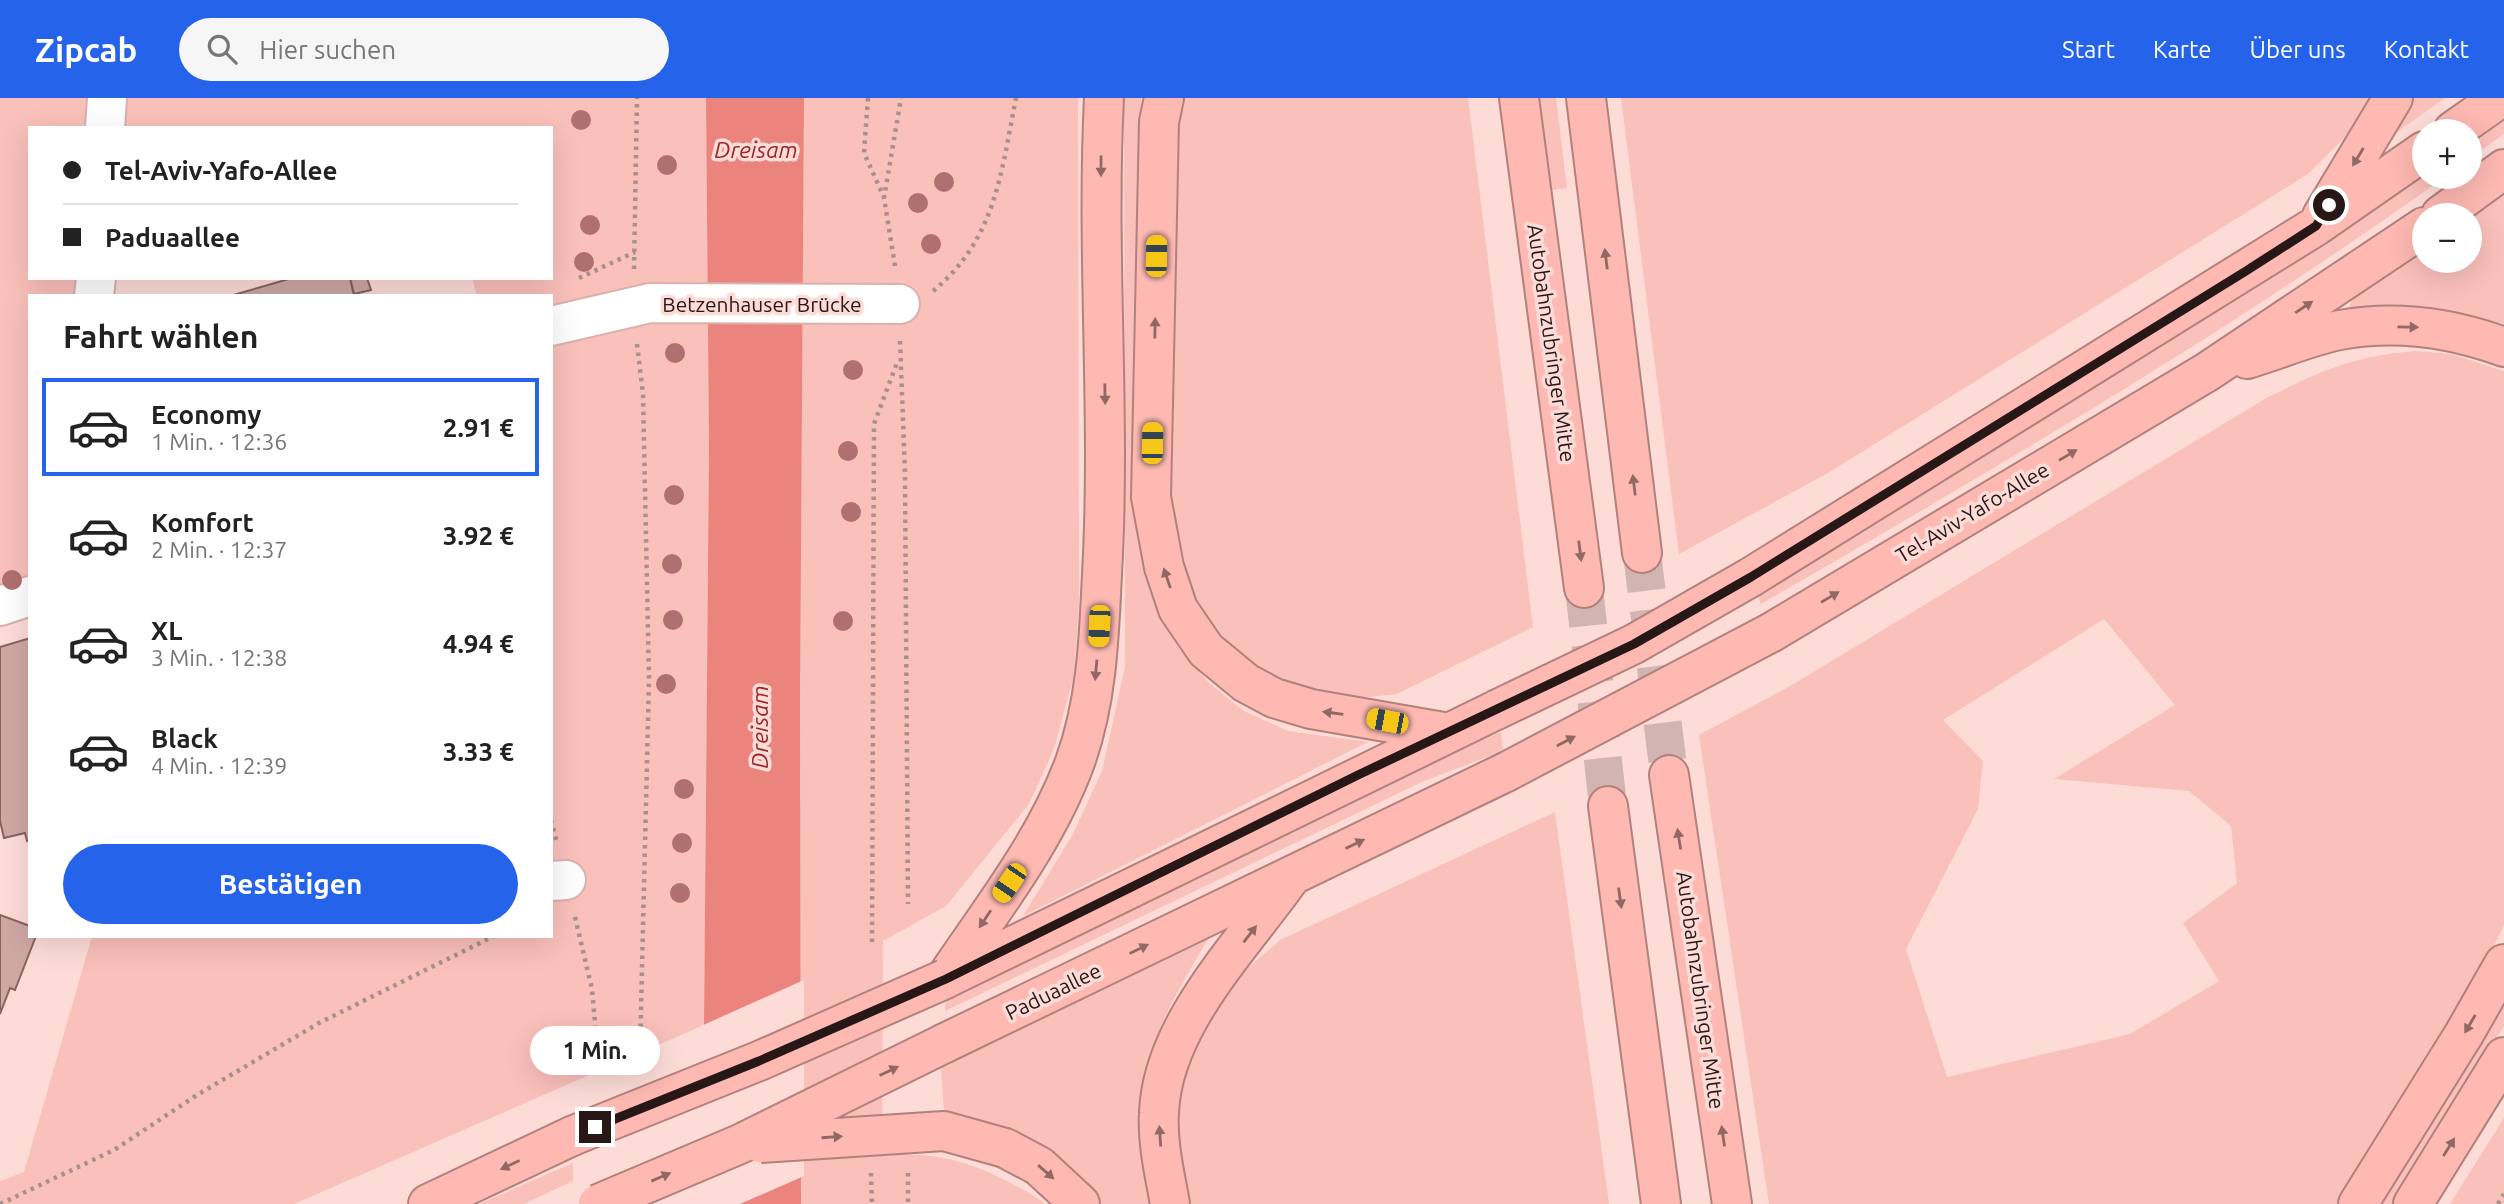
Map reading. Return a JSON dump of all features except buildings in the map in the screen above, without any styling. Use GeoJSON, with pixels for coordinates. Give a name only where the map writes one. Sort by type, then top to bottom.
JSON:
{"type":"FeatureCollection","features":[{"type":"Feature","properties":{"kind":"highway"},"geometry":{"type":"LineString","coordinates":[[946,979],[1044,831],[1075,761],[1096,678],[1106,497],[1101,159],[1104,98]]}},
{"type":"Feature","properties":{"kind":"highway"},"geometry":{"type":"LineString","coordinates":[[1164,98],[1159,122],[1151,497],[1164,567],[1178,608],[1206,650],[1246,682],[1274,698],[1311,709],[1449,733]]}},
{"type":"Feature","properties":{"kind":"highway"},"geometry":{"type":"LineString","coordinates":[[1502,98],[1525,142]]}},
{"type":"Feature","properties":{"kind":"highway","name":"Autobahnzubringer Mitte"},"geometry":{"type":"LineString","coordinates":[[1519,98],[1584,588]]}},
{"type":"Feature","properties":{"kind":"highway"},"geometry":{"type":"LineString","coordinates":[[1586,98],[1642,553]]}},
{"type":"Feature","properties":{"kind":"highway"},"geometry":{"type":"LineString","coordinates":[[2316,226],[2393,98]]}},
{"type":"Feature","properties":{"kind":"highway"},"geometry":{"type":"LineString","coordinates":[[2470,119],[2500,98]]}},
{"type":"Feature","properties":{"kind":"highway"},"geometry":{"type":"LineString","coordinates":[[428,1204],[572,1136],[759,1061],[946,979],[1358,775],[1634,644],[1751,577],[2316,226],[2412,160]]}},
{"type":"Feature","properties":{"kind":"highway"},"geometry":{"type":"LineString","coordinates":[[2457,203],[2504,169]]}},
{"type":"Feature","properties":{"kind":"highway","name":"Tel-Aviv-Yafo-Allee"},"geometry":{"type":"LineString","coordinates":[[1506,772],[1772,632],[2207,372],[2412,235]]}},
{"type":"Feature","properties":{"kind":"highway"},"geometry":{"type":"LineString","coordinates":[[2207,372],[2340,330],[2433,327],[2477,337],[2504,347]]}},
{"type":"Feature","properties":{"kind":"highway","name":"Paduaallee"},"geometry":{"type":"LineString","coordinates":[[598,1204],[740,1144],[1506,772]]}},
{"type":"Feature","properties":{"kind":"highway","name":"Autobahnzubringer Mitte"},"geometry":{"type":"LineString","coordinates":[[1670,775],[1732,1204]]}},
{"type":"Feature","properties":{"kind":"highway"},"geometry":{"type":"LineString","coordinates":[[1608,806],[1661,1204]]}},
{"type":"Feature","properties":{"kind":"highway"},"geometry":{"type":"LineString","coordinates":[[1170,1204],[1158,1113],[1167,1072],[1182,1031],[1225,963],[1248,938],[1294,874]]}},
{"type":"Feature","properties":{"kind":"highway"},"geometry":{"type":"LineString","coordinates":[[2358,1204],[2444,1068],[2504,964]]}},
{"type":"Feature","properties":{"kind":"highway"},"geometry":{"type":"LineString","coordinates":[[2413,1204],[2504,1057]]}},
{"type":"Feature","properties":{"kind":"highway"},"geometry":{"type":"LineString","coordinates":[[740,1144],[944,1130],[1005,1148],[1039,1166],[1080,1204]]}},
{"type":"Feature","properties":{"kind":"street"},"geometry":{"type":"LineString","coordinates":[[105,126],[107,98]]}},
{"type":"Feature","properties":{"kind":"street","name":"Betzenhauser Brücke"},"geometry":{"type":"LineString","coordinates":[[553,326],[641,304],[887,304]]}},
{"type":"Feature","properties":{"kind":"street"},"geometry":{"type":"LineString","coordinates":[[0,606],[28,597]]}},
{"type":"Feature","properties":{"kind":"path"},"geometry":{"type":"LineString","coordinates":[[637,98],[635,251],[641,304],[649,679],[640,1052]]}},
{"type":"Feature","properties":{"kind":"path"},"geometry":{"type":"LineString","coordinates":[[868,98],[864,153],[884,198]]}},
{"type":"Feature","properties":{"kind":"path"},"geometry":{"type":"LineString","coordinates":[[901,98],[884,198],[887,304],[900,356],[905,472],[908,904]]}},
{"type":"Feature","properties":{"kind":"path"},"geometry":{"type":"LineString","coordinates":[[887,304],[919,299],[934,290],[960,267],[982,234],[997,198],[1016,98]]}},
{"type":"Feature","properties":{"kind":"path"},"geometry":{"type":"LineString","coordinates":[[575,279],[635,251]]}},
{"type":"Feature","properties":{"kind":"path"},"geometry":{"type":"LineString","coordinates":[[872,942],[874,424],[900,356]]}},
{"type":"Feature","properties":{"kind":"path"},"geometry":{"type":"LineString","coordinates":[[563,891],[592,989],[598,1056]]}},
{"type":"Feature","properties":{"kind":"path"},"geometry":{"type":"LineString","coordinates":[[0,1204],[114,1150],[197,1095],[319,1023],[490,938]]}},
{"type":"Feature","properties":{"kind":"path"},"geometry":{"type":"LineString","coordinates":[[871,1172],[872,1204]]}},
{"type":"Feature","properties":{"kind":"path"},"geometry":{"type":"LineString","coordinates":[[908,1172],[908,1204]]}},
{"type":"Feature","properties":{"kind":"path"},"geometry":{"type":"LineString","coordinates":[[2498,1204],[2504,1194]]}},
{"type":"Feature","properties":{"kind":"shaded area"},"geometry":{"type":"Polygon","coordinates":[[[0,98],[706,98],[709,448],[704,1025],[294,1204],[0,1204],[0,1181],[24,1172],[91,938],[553,938],[553,294],[476,294],[473,280],[553,280],[553,126],[28,126],[28,280],[115,280],[115,294],[28,294],[28,579],[0,586],[0,98]]]}},
{"type":"Feature","properties":{"kind":"shaded area"},"geometry":{"type":"Polygon","coordinates":[[[804,98],[1078,98],[1079,605],[1074,675],[1054,749],[1029,804],[946,906],[883,941],[882,1155],[927,1156],[968,1164],[1007,1181],[1046,1204],[801,1204],[800,704],[804,98]]]}},
{"type":"Feature","properties":{"kind":"shaded area"},"geometry":{"type":"Polygon","coordinates":[[[1124,98],[1141,98],[1135,506],[1150,590],[1178,647],[1209,683],[1244,711],[1288,731],[1368,742],[1023,916],[1073,834],[1102,771],[1125,667],[1124,98]]]}},
{"type":"Feature","properties":{"kind":"shaded area"},"geometry":{"type":"Polygon","coordinates":[[[1174,98],[1468,98],[1533,627],[1397,694],[1359,698],[1328,696],[1268,677],[1220,640],[1197,605],[1183,572],[1170,506],[1174,98]]]}},
{"type":"Feature","properties":{"kind":"shaded area"},"geometry":{"type":"Polygon","coordinates":[[[1535,98],[1556,98],[1567,188],[1550,190],[1535,98]]]}},
{"type":"Feature","properties":{"kind":"shaded area"},"geometry":{"type":"Polygon","coordinates":[[[1621,98],[2371,98],[2345,137],[2308,174],[1828,473],[1679,554],[1621,98]]]}},
{"type":"Feature","properties":{"kind":"shaded area"},"geometry":{"type":"Polygon","coordinates":[[[2405,98],[2445,98],[2412,119],[2369,152],[2405,98]]]}},
{"type":"Feature","properties":{"kind":"shaded area"},"geometry":{"type":"Polygon","coordinates":[[[2504,113],[2504,134],[2482,150],[2482,129],[2504,113]]]}},
{"type":"Feature","properties":{"kind":"shaded area"},"geometry":{"type":"Polygon","coordinates":[[[2412,178],[2412,189],[2428,189],[2194,346],[2022,451],[1761,604],[1754,587],[2161,347],[2412,178]]]}},
{"type":"Feature","properties":{"kind":"shaded area"},"geometry":{"type":"Polygon","coordinates":[[[2504,192],[2504,324],[2430,312],[2355,313],[2349,307],[2353,298],[2412,256],[2412,273],[2482,273],[2482,208],[2504,192]]]}},
{"type":"Feature","properties":{"kind":"shaded area"},"geometry":{"type":"Polygon","coordinates":[[[2416,351],[2451,354],[2504,371],[2504,925],[2489,956],[2368,1159],[2337,1204],[1769,1204],[1699,735],[1792,685],[2268,397],[2339,366],[2394,353],[2416,351]],[[2104,619],[1943,720],[1983,761],[1978,809],[1906,949],[1947,1077],[2130,1034],[2219,981],[2183,923],[2237,883],[2231,826],[2189,791],[2054,779],[2175,705],[2104,619]]]}},
{"type":"Feature","properties":{"kind":"shaded area"},"geometry":{"type":"Polygon","coordinates":[[[1501,732],[1503,751],[1424,781],[945,1011],[946,994],[1426,761],[1501,732]]]}},
{"type":"Feature","properties":{"kind":"shaded area"},"geometry":{"type":"Polygon","coordinates":[[[1555,812],[1609,1204],[1187,1204],[1175,1141],[1180,1089],[1189,1055],[1203,1023],[1226,989],[1280,940],[1555,812]]]}},
{"type":"Feature","properties":{"kind":"shaded area"},"geometry":{"type":"Polygon","coordinates":[[[1211,934],[1172,1002],[1148,1062],[1141,1125],[1153,1204],[1100,1204],[1092,1195],[944,1115],[941,1066],[1211,934]]]}},
{"type":"Feature","properties":{"kind":"shaded area"},"geometry":{"type":"Polygon","coordinates":[[[2504,998],[2504,1026],[2393,1204],[2378,1204],[2504,998]]]}},
{"type":"Feature","properties":{"kind":"shaded area"},"geometry":{"type":"Polygon","coordinates":[[[2504,1118],[2504,1204],[2450,1204],[2504,1118]]]}},
{"type":"Feature","properties":{"kind":"shaded area"},"geometry":{"type":"Polygon","coordinates":[[[573,1163],[573,1181],[524,1204],[479,1204],[573,1163]]]}},
{"type":"Feature","properties":{"kind":"water","name":"Dreisam"},"geometry":{"type":"Polygon","coordinates":[[[706,98],[804,98],[800,704],[801,1204],[712,1204],[704,1025],[709,448],[706,98]]]}},
{"type":"Feature","properties":{"kind":"pier"},"geometry":{"type":"Polygon","coordinates":[[[804,980],[804,1176],[740,1204],[708,1204],[701,1026],[804,980]]]}},
{"type":"Feature","properties":{"kind":"tunnel"},"geometry":{"type":"LineString","coordinates":[[1642,553],[1669,775]]}},
{"type":"Feature","properties":{"kind":"tunnel"},"geometry":{"type":"LineString","coordinates":[[1584,588],[1608,806]]}},
{"type":"Feature","properties":{"kind":"route"},"geometry":{"type":"LineString","coordinates":[[595,1127],[759,1061],[946,979],[1358,775],[1634,644],[1751,577],[2246,271],[2316,226],[2329,205]]}}]}
